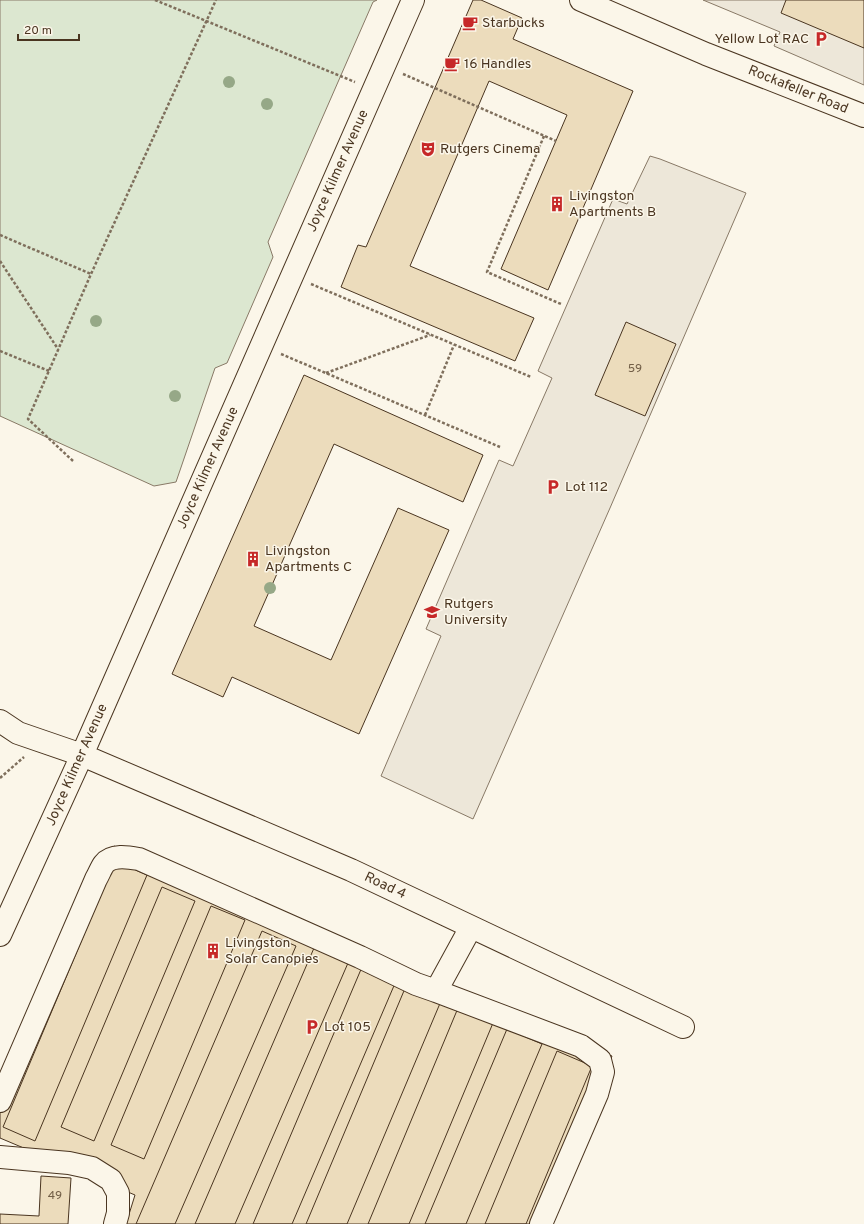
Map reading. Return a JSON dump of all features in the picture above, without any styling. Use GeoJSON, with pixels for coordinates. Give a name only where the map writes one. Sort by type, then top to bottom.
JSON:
{"type":"FeatureCollection","features":[{"type":"Feature","properties":{"kind":"street","name":"Joyce Kilmer Avenue"},"geometry":{"type":"LineString","coordinates":[[0,935],[82,755],[413,0]]}},
{"type":"Feature","properties":{"kind":"street","name":"Rockafeller Road"},"geometry":{"type":"LineString","coordinates":[[581,0],[732,64],[864,116]]}},
{"type":"Feature","properties":{"kind":"street","name":"Road 4"},"geometry":{"type":"LineString","coordinates":[[0,721],[18,733],[82,755],[351,870],[683,1027]]}},
{"type":"Feature","properties":{"kind":"street"},"geometry":{"type":"LineString","coordinates":[[0,1101],[96,879],[105,863],[112,859],[124,856],[138,859],[360,957],[416,984],[581,1046],[600,1060],[603,1072],[597,1094],[541,1224]]}},
{"type":"Feature","properties":{"kind":"street"},"geometry":{"type":"LineString","coordinates":[[436,991],[471,927]]}},
{"type":"Feature","properties":{"kind":"street"},"geometry":{"type":"LineString","coordinates":[[0,1157],[69,1164],[92,1168],[111,1180],[118,1193],[118,1214],[115,1224]]}},
{"type":"Feature","properties":{"kind":"path"},"geometry":{"type":"LineString","coordinates":[[155,0],[374,90]]}},
{"type":"Feature","properties":{"kind":"path"},"geometry":{"type":"LineString","coordinates":[[73,462],[28,419],[91,274],[216,0]]}},
{"type":"Feature","properties":{"kind":"path"},"geometry":{"type":"LineString","coordinates":[[384,66],[556,141]]}},
{"type":"Feature","properties":{"kind":"path"},"geometry":{"type":"LineString","coordinates":[[544,136],[487,272],[561,304]]}},
{"type":"Feature","properties":{"kind":"path"},"geometry":{"type":"LineString","coordinates":[[0,235],[91,274]]}},
{"type":"Feature","properties":{"kind":"path"},"geometry":{"type":"LineString","coordinates":[[0,261],[59,350]]}},
{"type":"Feature","properties":{"kind":"path"},"geometry":{"type":"LineString","coordinates":[[292,276],[531,377]]}},
{"type":"Feature","properties":{"kind":"path"},"geometry":{"type":"LineString","coordinates":[[326,373],[430,335]]}},
{"type":"Feature","properties":{"kind":"path"},"geometry":{"type":"LineString","coordinates":[[425,415],[454,345]]}},
{"type":"Feature","properties":{"kind":"path"},"geometry":{"type":"LineString","coordinates":[[262,346],[500,447]]}},
{"type":"Feature","properties":{"kind":"path"},"geometry":{"type":"LineString","coordinates":[[0,351],[49,371]]}},
{"type":"Feature","properties":{"kind":"path"},"geometry":{"type":"LineString","coordinates":[[0,778],[43,741]]}},
{"type":"Feature","properties":{"kind":"green space"},"geometry":{"type":"Polygon","coordinates":[[[0,0],[377,0],[373,2],[268,242],[273,257],[227,363],[215,368],[176,482],[154,486],[0,416],[0,0]]]}},
{"type":"Feature","properties":{"kind":"shaded area","name":"Yellow Lot RAC"},"geometry":{"type":"Polygon","coordinates":[[[703,0],[864,0],[864,85],[774,46],[780,32],[703,0]]]}},
{"type":"Feature","properties":{"kind":"shaded area","name":"Lot 112"},"geometry":{"type":"Polygon","coordinates":[[[650,156],[746,193],[610,508],[473,819],[381,776],[441,636],[426,629],[499,460],[513,466],[552,378],[538,371],[613,199],[627,204],[650,156]]]}},
{"type":"Feature","properties":{"kind":"building","name":"Livingston Apartments B"},"geometry":{"type":"Polygon","coordinates":[[[473,0],[481,0],[522,18],[513,39],[633,91],[548,290],[501,269],[567,115],[489,81],[410,266],[534,318],[515,361],[341,287],[358,245],[366,247],[473,0]]]}},
{"type":"Feature","properties":{"kind":"building"},"geometry":{"type":"Polygon","coordinates":[[[786,0],[864,0],[864,48],[781,13],[786,0]]]}},
{"type":"Feature","properties":{"kind":"building"},"geometry":{"type":"Polygon","coordinates":[[[626,322],[676,344],[645,416],[595,395],[626,322]]]}},
{"type":"Feature","properties":{"kind":"building","name":"Livingston Apartments C"},"geometry":{"type":"Polygon","coordinates":[[[304,375],[483,455],[463,502],[334,444],[254,626],[331,660],[398,508],[449,530],[359,734],[232,677],[223,697],[172,674],[304,375]]]}},
{"type":"Feature","properties":{"kind":"building","name":"Lot 105"},"geometry":{"type":"Polygon","coordinates":[[[114,846],[612,1056],[544,1224],[126,1224],[135,1195],[0,1138],[0,1086],[114,846]]]}},
{"type":"Feature","properties":{"kind":"building"},"geometry":{"type":"Polygon","coordinates":[[[115,861],[147,875],[35,1141],[3,1127],[115,861]]]}},
{"type":"Feature","properties":{"kind":"building"},"geometry":{"type":"Polygon","coordinates":[[[162,887],[195,901],[94,1141],[61,1127],[162,887]]]}},
{"type":"Feature","properties":{"kind":"building"},"geometry":{"type":"Polygon","coordinates":[[[211,906],[245,920],[144,1159],[111,1145],[211,906]]]}},
{"type":"Feature","properties":{"kind":"building"},"geometry":{"type":"Polygon","coordinates":[[[262,931],[296,946],[175,1224],[136,1224],[262,931]]]}},
{"type":"Feature","properties":{"kind":"building"},"geometry":{"type":"Polygon","coordinates":[[[314,948],[348,963],[235,1224],[195,1224],[314,948]]]}},
{"type":"Feature","properties":{"kind":"building"},"geometry":{"type":"Polygon","coordinates":[[[362,967],[396,981],[292,1224],[253,1224],[362,967]]]}},
{"type":"Feature","properties":{"kind":"building"},"geometry":{"type":"Polygon","coordinates":[[[406,986],[441,1001],[347,1224],[306,1224],[406,986]]]}},
{"type":"Feature","properties":{"kind":"building"},"geometry":{"type":"Polygon","coordinates":[[[458,1008],[493,1023],[409,1224],[368,1224],[458,1008]]]}},
{"type":"Feature","properties":{"kind":"building"},"geometry":{"type":"Polygon","coordinates":[[[507,1029],[542,1044],[466,1224],[425,1224],[507,1029]]]}},
{"type":"Feature","properties":{"kind":"building"},"geometry":{"type":"Polygon","coordinates":[[[557,1051],[592,1066],[526,1224],[485,1224],[557,1051]]]}},
{"type":"Feature","properties":{"kind":"building"},"geometry":{"type":"Polygon","coordinates":[[[41,1176],[71,1178],[68,1224],[0,1224],[0,1214],[39,1216],[41,1176]]]}},
{"type":"Feature","properties":{"kind":"place","name":"Starbucks"},"geometry":{"type":"Point","coordinates":[470,23]}},
{"type":"Feature","properties":{"kind":"place","name":"Yellow Lot RAC"},"geometry":{"type":"Point","coordinates":[821,39]}},
{"type":"Feature","properties":{"kind":"place","name":"16 Handles"},"geometry":{"type":"Point","coordinates":[452,64]}},
{"type":"Feature","properties":{"kind":"place","name":"Rutgers Cinema"},"geometry":{"type":"Point","coordinates":[428,149]}},
{"type":"Feature","properties":{"kind":"place","name":"Livingston Apartments B"},"geometry":{"type":"Point","coordinates":[557,204]}},
{"type":"Feature","properties":{"kind":"place","name":"Lot 112"},"geometry":{"type":"Point","coordinates":[553,487]}},
{"type":"Feature","properties":{"kind":"place","name":"Livingston Apartments C"},"geometry":{"type":"Point","coordinates":[253,559]}},
{"type":"Feature","properties":{"kind":"place","name":"Rutgers University"},"geometry":{"type":"Point","coordinates":[432,612]}},
{"type":"Feature","properties":{"kind":"place","name":"Livingston Solar Canopies"},"geometry":{"type":"Point","coordinates":[213,951]}},
{"type":"Feature","properties":{"kind":"place","name":"Lot 105"},"geometry":{"type":"Point","coordinates":[312,1027]}}]}
